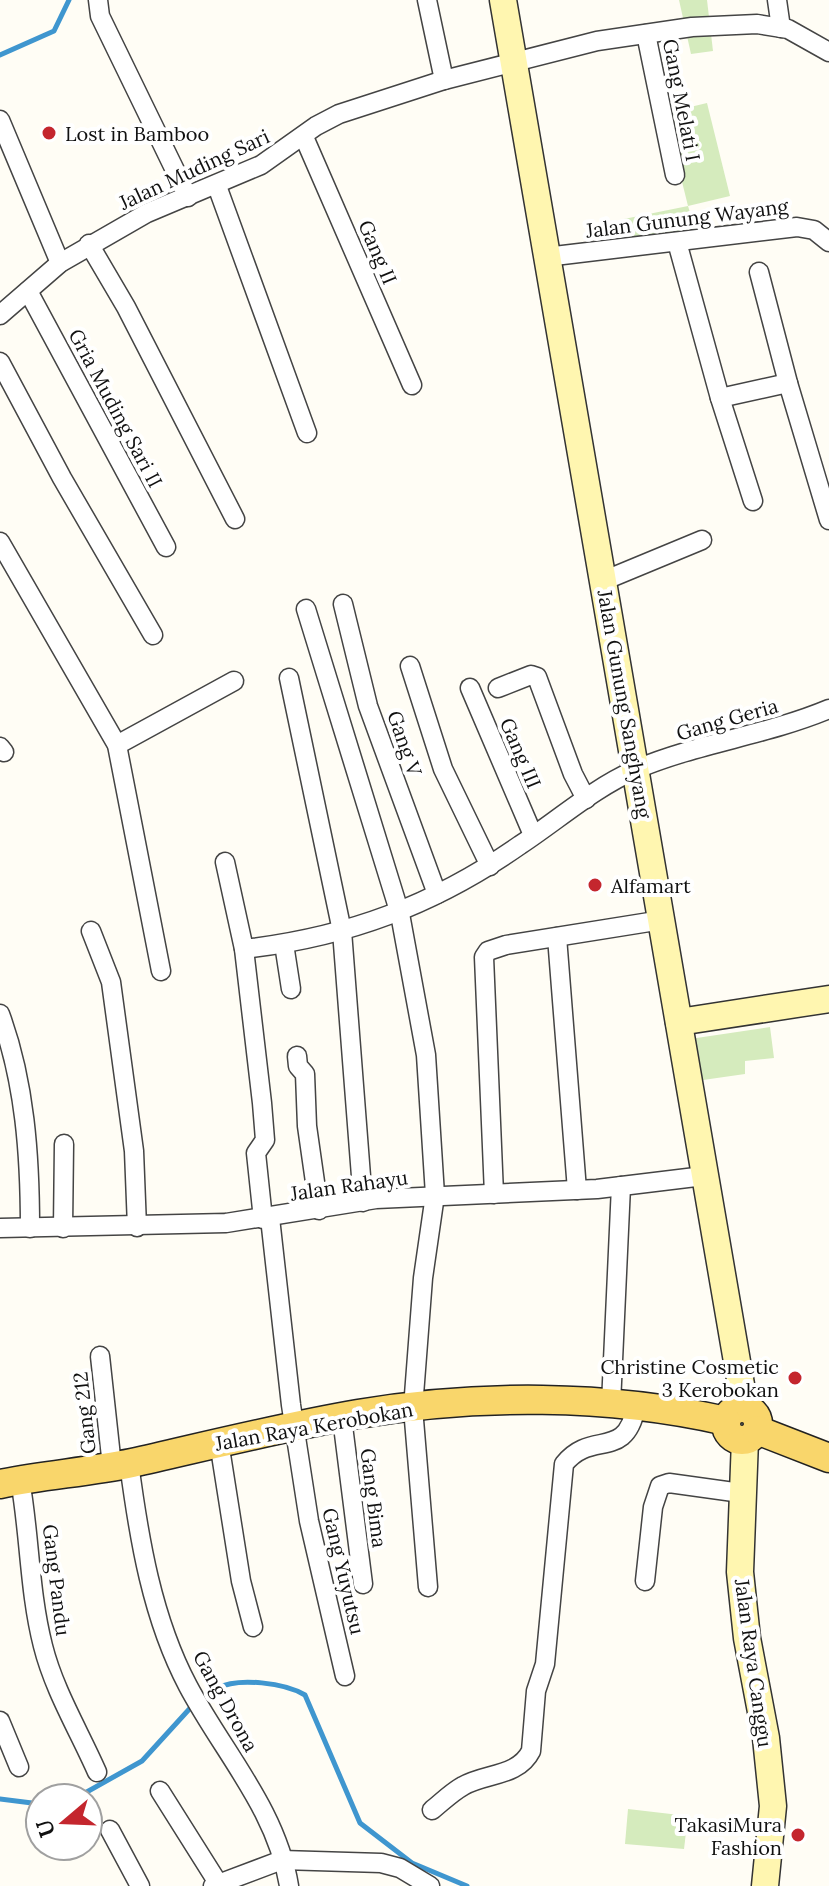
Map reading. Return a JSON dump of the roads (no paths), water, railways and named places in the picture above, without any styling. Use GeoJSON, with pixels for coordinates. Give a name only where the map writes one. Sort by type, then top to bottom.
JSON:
{"type":"FeatureCollection","features":[{"type":"Feature","properties":{"kind":"main road","name":"Jalan Gunung Sanghyang"},"geometry":{"type":"LineString","coordinates":[[503,0],[662,920],[743,1425]]}},
{"type":"Feature","properties":{"kind":"main road"},"geometry":{"type":"LineString","coordinates":[[679,1022],[829,999]]}},
{"type":"Feature","properties":{"kind":"main road","name":"Jalan Raya Kerobokan"},"geometry":{"type":"LineString","coordinates":[[10,1482],[120,1464],[342,1418],[413,1408],[562,1400],[688,1412],[743,1425],[829,1458]]}},
{"type":"Feature","properties":{"kind":"main road","name":"Jalan Raya Canggu"},"geometry":{"type":"LineString","coordinates":[[743,1425],[740,1572],[747,1638],[766,1738],[773,1806],[765,1886]]}},
{"type":"Feature","properties":{"kind":"street"},"geometry":{"type":"LineString","coordinates":[[98,0],[106,30],[188,197]]}},
{"type":"Feature","properties":{"kind":"street"},"geometry":{"type":"LineString","coordinates":[[427,0],[444,80]]}},
{"type":"Feature","properties":{"kind":"street"},"geometry":{"type":"LineString","coordinates":[[777,0],[781,28],[829,52]]}},
{"type":"Feature","properties":{"kind":"street","name":"Jalan Muding Sari"},"geometry":{"type":"LineString","coordinates":[[2,308],[89,244],[147,213],[261,165],[316,126],[339,114],[444,80],[597,41],[757,24],[781,28]]}},
{"type":"Feature","properties":{"kind":"street","name":"Gang Melati I"},"geometry":{"type":"LineString","coordinates":[[646,34],[675,175]]}},
{"type":"Feature","properties":{"kind":"street"},"geometry":{"type":"LineString","coordinates":[[0,120],[60,263]]}},
{"type":"Feature","properties":{"kind":"street","name":"Gang II"},"geometry":{"type":"LineString","coordinates":[[304,137],[412,385]]}},
{"type":"Feature","properties":{"kind":"street"},"geometry":{"type":"LineString","coordinates":[[217,186],[307,433]]}},
{"type":"Feature","properties":{"kind":"street","name":"Jalan Gunung Wayang"},"geometry":{"type":"LineString","coordinates":[[546,257],[797,227],[814,230],[829,242]]}},
{"type":"Feature","properties":{"kind":"street"},"geometry":{"type":"LineString","coordinates":[[677,242],[720,398],[753,501]]}},
{"type":"Feature","properties":{"kind":"street"},"geometry":{"type":"LineString","coordinates":[[89,244],[126,307],[235,519]]}},
{"type":"Feature","properties":{"kind":"street"},"geometry":{"type":"LineString","coordinates":[[759,272],[829,520]]}},
{"type":"Feature","properties":{"kind":"street","name":"Gria Muding Sari II"},"geometry":{"type":"LineString","coordinates":[[28,291],[166,547]]}},
{"type":"Feature","properties":{"kind":"street"},"geometry":{"type":"LineString","coordinates":[[0,362],[82,515],[153,635]]}},
{"type":"Feature","properties":{"kind":"street"},"geometry":{"type":"LineString","coordinates":[[720,398],[788,383]]}},
{"type":"Feature","properties":{"kind":"street"},"geometry":{"type":"LineString","coordinates":[[603,581],[702,540]]}},
{"type":"Feature","properties":{"kind":"street"},"geometry":{"type":"LineString","coordinates":[[0,542],[117,745],[161,971]]}},
{"type":"Feature","properties":{"kind":"street","name":"Gang V"},"geometry":{"type":"LineString","coordinates":[[343,604],[368,706],[437,894]]}},
{"type":"Feature","properties":{"kind":"street"},"geometry":{"type":"LineString","coordinates":[[306,609],[400,914],[426,1055],[435,1195],[423,1278],[413,1408],[428,1587]]}},
{"type":"Feature","properties":{"kind":"street"},"geometry":{"type":"LineString","coordinates":[[410,666],[443,769],[490,866]]}},
{"type":"Feature","properties":{"kind":"street"},"geometry":{"type":"LineString","coordinates":[[498,688],[531,675],[537,677],[573,774],[586,799]]}},
{"type":"Feature","properties":{"kind":"street"},"geometry":{"type":"LineString","coordinates":[[289,678],[342,931],[363,1202]]}},
{"type":"Feature","properties":{"kind":"street"},"geometry":{"type":"LineString","coordinates":[[117,745],[234,681]]}},
{"type":"Feature","properties":{"kind":"street","name":"Gang III"},"geometry":{"type":"LineString","coordinates":[[470,688],[533,835]]}},
{"type":"Feature","properties":{"kind":"street","name":"Gang Geria"},"geometry":{"type":"LineString","coordinates":[[244,949],[342,931],[400,914],[490,866],[586,799],[636,769],[829,709]]}},
{"type":"Feature","properties":{"kind":"street","name":"Gang Yuyutsu"},"geometry":{"type":"LineString","coordinates":[[225,862],[244,949],[265,1132],[265,1140],[256,1153],[295,1427],[315,1561],[345,1676]]}},
{"type":"Feature","properties":{"kind":"street"},"geometry":{"type":"LineString","coordinates":[[494,1194],[484,957],[488,951],[506,945],[662,920]]}},
{"type":"Feature","properties":{"kind":"street"},"geometry":{"type":"LineString","coordinates":[[91,931],[111,982],[134,1151],[137,1227]]}},
{"type":"Feature","properties":{"kind":"street"},"geometry":{"type":"LineString","coordinates":[[557,937],[577,1190]]}},
{"type":"Feature","properties":{"kind":"street"},"geometry":{"type":"LineString","coordinates":[[284,944],[291,989]]}},
{"type":"Feature","properties":{"kind":"street"},"geometry":{"type":"LineString","coordinates":[[0,1014],[18,1076],[27,1132],[30,1228]]}},
{"type":"Feature","properties":{"kind":"street"},"geometry":{"type":"LineString","coordinates":[[297,1056],[298,1066],[305,1074],[307,1126],[319,1210]]}},
{"type":"Feature","properties":{"kind":"street"},"geometry":{"type":"LineString","coordinates":[[63,1228],[64,1144]]}},
{"type":"Feature","properties":{"kind":"street","name":"Jalan Rahayu"},"geometry":{"type":"LineString","coordinates":[[0,1228],[137,1227],[267,1219],[363,1202],[435,1195],[577,1190],[704,1176]]}},
{"type":"Feature","properties":{"kind":"street"},"geometry":{"type":"LineString","coordinates":[[432,1810],[462,1786],[510,1771],[527,1759],[542,1671],[564,1464],[573,1452],[629,1433],[624,1405],[621,1186]]}},
{"type":"Feature","properties":{"kind":"street","name":"Gang 212"},"geometry":{"type":"LineString","coordinates":[[100,1356],[120,1464]]}},
{"type":"Feature","properties":{"kind":"street","name":"Gang Bima"},"geometry":{"type":"LineString","coordinates":[[342,1418],[363,1584]]}},
{"type":"Feature","properties":{"kind":"street"},"geometry":{"type":"LineString","coordinates":[[219,1442],[241,1581],[253,1627]]}},
{"type":"Feature","properties":{"kind":"street","name":"Gang Drona"},"geometry":{"type":"LineString","coordinates":[[120,1464],[147,1569],[173,1652],[188,1686],[254,1791],[282,1860],[289,1886]]}},
{"type":"Feature","properties":{"kind":"street","name":"Gang Pandu"},"geometry":{"type":"LineString","coordinates":[[10,1482],[29,1527],[32,1586],[43,1647],[97,1772]]}},
{"type":"Feature","properties":{"kind":"street"},"geometry":{"type":"LineString","coordinates":[[645,1581],[651,1521],[660,1486],[669,1483],[741,1493]]}},
{"type":"Feature","properties":{"kind":"street"},"geometry":{"type":"LineString","coordinates":[[0,1721],[19,1767]]}},
{"type":"Feature","properties":{"kind":"street"},"geometry":{"type":"LineString","coordinates":[[160,1791],[221,1884],[282,1860],[381,1863],[400,1868],[430,1886]]}},
{"type":"Feature","properties":{"kind":"street"},"geometry":{"type":"LineString","coordinates":[[110,1830],[140,1886]]}},
{"type":"Feature","properties":{"kind":"waterway"},"geometry":{"type":"LineString","coordinates":[[0,55],[54,31],[69,0]]}},
{"type":"Feature","properties":{"kind":"waterway"},"geometry":{"type":"LineString","coordinates":[[201,1699],[226,1685],[249,1682],[286,1687],[305,1695],[360,1823],[412,1863],[467,1886]]}},
{"type":"Feature","properties":{"kind":"waterway"},"geometry":{"type":"LineString","coordinates":[[104,1782],[142,1761],[193,1705]]}},
{"type":"Feature","properties":{"kind":"waterway"},"geometry":{"type":"LineString","coordinates":[[0,1799],[24,1802]]}},
{"type":"Feature","properties":{"kind":"place","name":"Lost in Bamboo"},"geometry":{"type":"Point","coordinates":[49,133]}},
{"type":"Feature","properties":{"kind":"place","name":"Alfamart"},"geometry":{"type":"Point","coordinates":[595,885]}},
{"type":"Feature","properties":{"kind":"place","name":"Christine Cosmetic 3 Kerobokan"},"geometry":{"type":"Point","coordinates":[795,1378]}},
{"type":"Feature","properties":{"kind":"place","name":"TakasiMura Fashion"},"geometry":{"type":"Point","coordinates":[798,1835]}}]}
